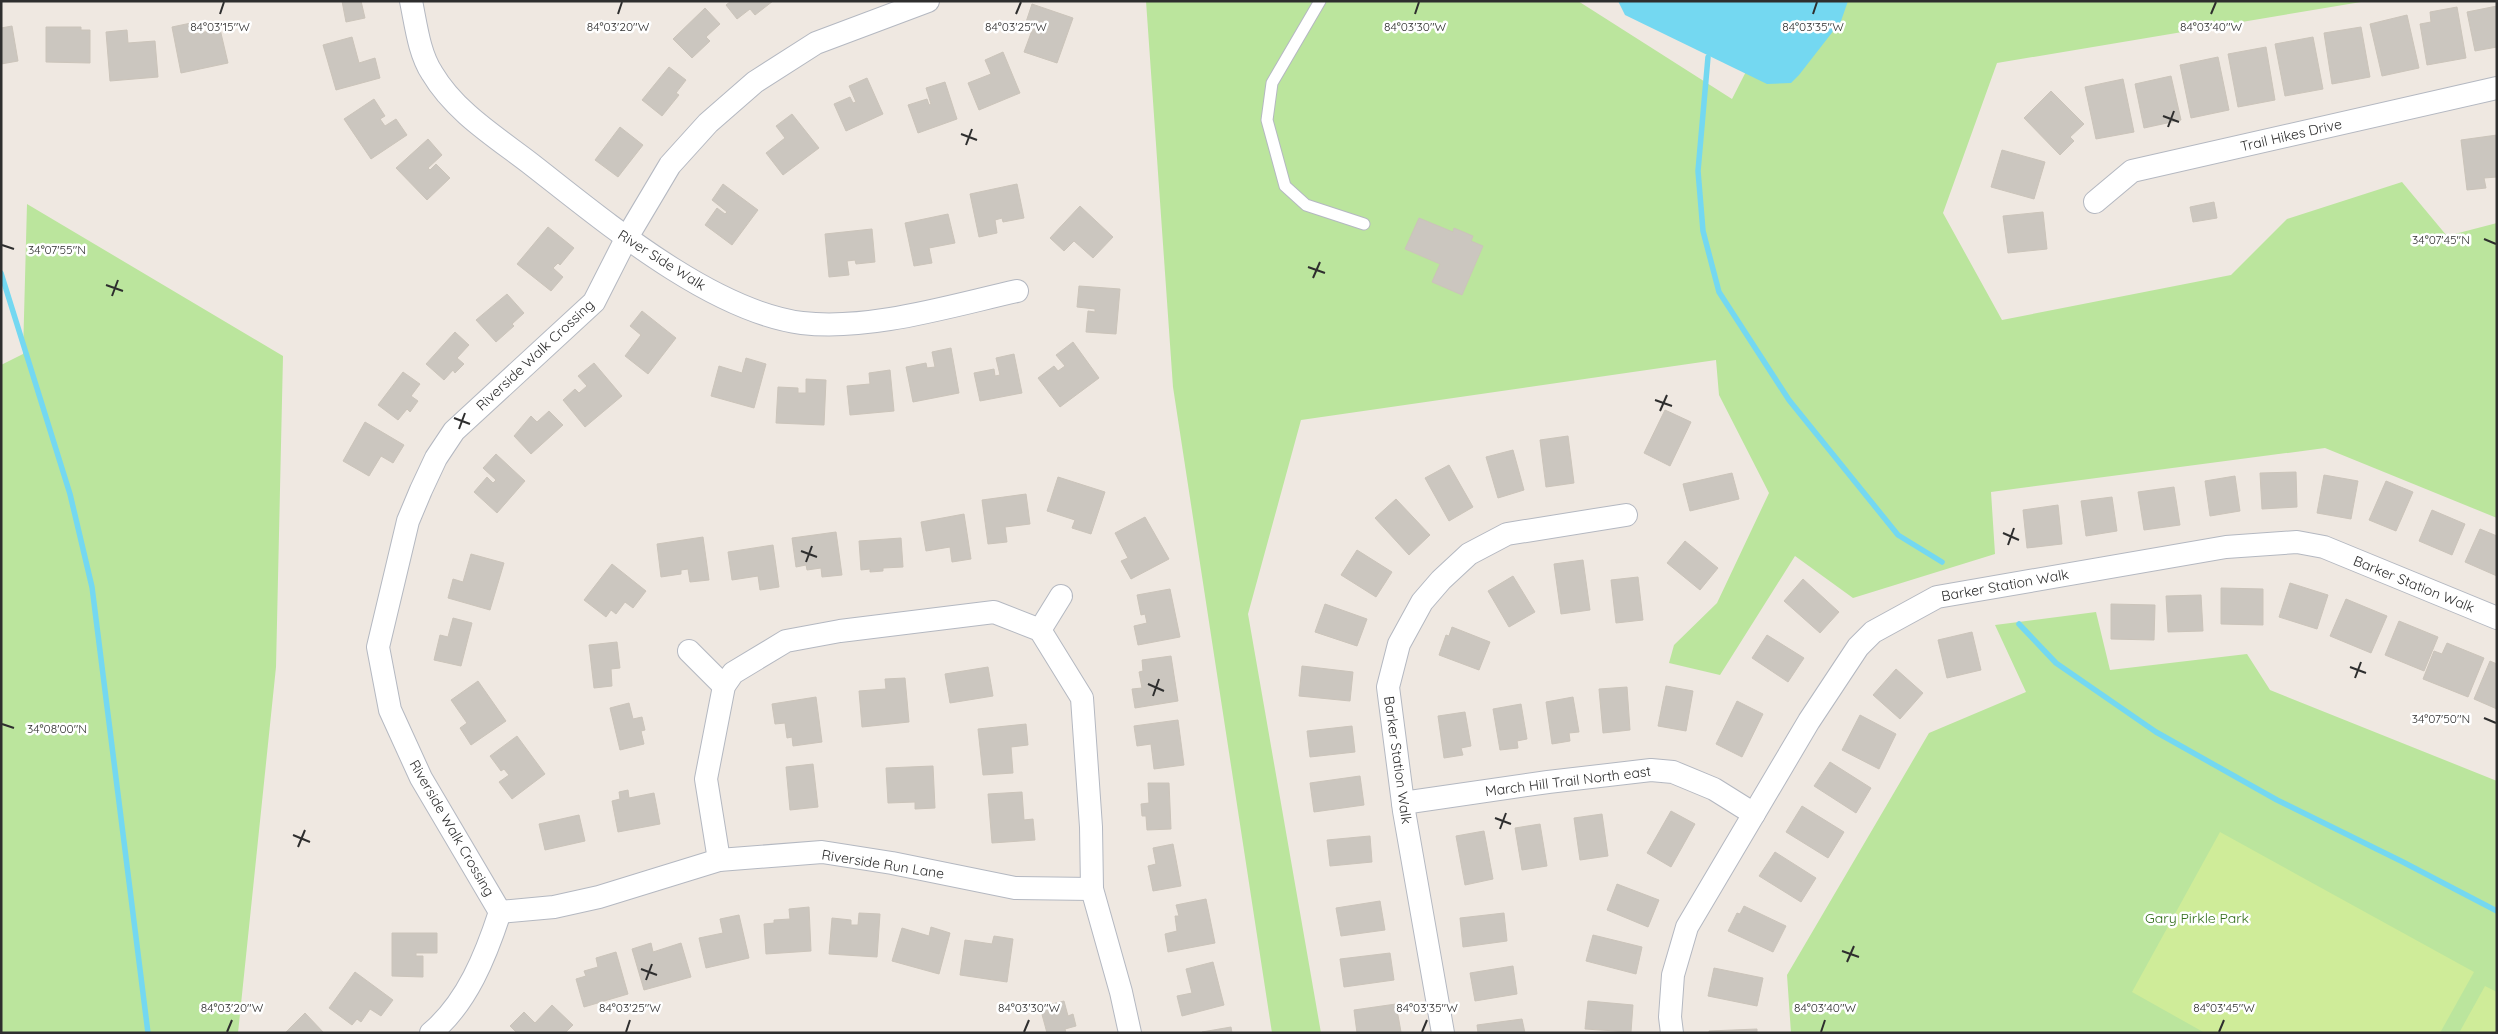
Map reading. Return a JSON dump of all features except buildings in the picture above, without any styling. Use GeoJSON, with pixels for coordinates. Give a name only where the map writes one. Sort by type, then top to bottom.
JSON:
{"type":"FeatureCollection","features":[{"type":"Feature","properties":{"kind":"street","name":"River Side Walk"},"geometry":{"type":"LineString","coordinates":[[411,1],[421,47],[431,73],[455,105],[626,239],[707,289],[738,304],[753,311],[801,323],[856,324],[1017,291]]}},
{"type":"Feature","properties":{"kind":"street","name":"Riverside Walk Crossing"},"geometry":{"type":"LineString","coordinates":[[500,912],[413,761],[390,710],[378,648],[408,521],[436,458],[454,431],[594,302],[626,239],[670,166],[708,124],[755,82],[816,43],[928,1]]}},
{"type":"Feature","properties":{"kind":"street","name":"Trail Hikes Drive"},"geometry":{"type":"LineString","coordinates":[[2095,202],[2132,171],[2497,88]]}},
{"type":"Feature","properties":{"kind":"street","name":"Barker Station Walk"},"geometry":{"type":"LineString","coordinates":[[1442,1033],[1403,803],[1388,687],[1399,644],[1422,602],[1441,580],[1469,554],[1507,534],[1626,515]]}},
{"type":"Feature","properties":{"kind":"street","name":"Barker Station Walk"},"geometry":{"type":"LineString","coordinates":[[1672,1033],[1670,1017],[1673,975],[1686,927],[1809,721],[1858,647],[1873,632],[1936,597],[2226,547],[2297,542],[2324,547],[2497,618]]}},
{"type":"Feature","properties":{"kind":"street"},"geometry":{"type":"LineString","coordinates":[[1040,630],[1061,596]]}},
{"type":"Feature","properties":{"kind":"street"},"geometry":{"type":"LineString","coordinates":[[718,860],[706,779],[724,686],[733,673],[786,641],[840,630],[994,612],[1040,630],[1082,698],[1092,827],[1092,889],[1122,992],[1130,1033]]}},
{"type":"Feature","properties":{"kind":"street"},"geometry":{"type":"LineString","coordinates":[[689,651],[724,686]]}},
{"type":"Feature","properties":{"kind":"street","name":"March Hill Trail North east"},"geometry":{"type":"LineString","coordinates":[[1403,803],[1548,782],[1651,770],[1673,772],[1714,788],[1754,814]]}},
{"type":"Feature","properties":{"kind":"street","name":"Riverside Run Lane"},"geometry":{"type":"LineString","coordinates":[[500,912],[554,906],[599,897],[718,860],[822,852],[892,863],[1015,888],[1092,889]]}},
{"type":"Feature","properties":{"kind":"street"},"geometry":{"type":"LineString","coordinates":[[431,1033],[440,1026],[472,981],[486,954],[500,912]]}},
{"type":"Feature","properties":{"kind":"lane"},"geometry":{"type":"LineString","coordinates":[[1320,1],[1272,83],[1267,120],[1285,186],[1306,205],[1364,224]]}},
{"type":"Feature","properties":{"kind":"green space"},"geometry":{"type":"Polygon","coordinates":[[[1146,1],[1578,1],[1732,99],[1782,1],[2367,1],[1997,63],[1943,213],[2002,320],[2231,275],[2287,219],[2402,182],[2447,236],[2497,223],[2497,518],[2325,448],[1991,492],[1995,554],[1853,598],[1795,556],[1720,675],[1669,663],[1674,645],[1717,603],[1769,493],[1719,395],[1716,360],[1301,420],[1248,614],[1321,1033],[1272,1033],[1173,387],[1146,1]]]}},
{"type":"Feature","properties":{"kind":"green space"},"geometry":{"type":"Polygon","coordinates":[[[27,204],[283,356],[276,667],[238,1033],[1,1033],[1,365],[23,354],[27,204]]]}},
{"type":"Feature","properties":{"kind":"green space","name":"Gary Pirkle Park"},"geometry":{"type":"Polygon","coordinates":[[[2096,612],[2110,670],[2247,654],[2270,690],[2497,781],[2497,1033],[1791,1033],[1787,975],[1929,733],[2026,692],[1995,625],[2096,612]]]}},
{"type":"Feature","properties":{"kind":"green space","name":"Gary Pirkle Park"},"geometry":{"type":"Polygon","coordinates":[[[2220,832],[2474,972],[2440,1033],[2205,1033],[2132,992],[2220,832]]]}},
{"type":"Feature","properties":{"kind":"green space"},"geometry":{"type":"Polygon","coordinates":[[[2485,986],[2497,992],[2497,1033],[2459,1033],[2485,986]]]}},
{"type":"Feature","properties":{"kind":"water"},"geometry":{"type":"Polygon","coordinates":[[[1618,1],[1848,1],[1841,21],[1799,75],[1791,83],[1767,84],[1625,15],[1618,1]]]}},
{"type":"Feature","properties":{"kind":"waterway"},"geometry":{"type":"LineString","coordinates":[[1708,57],[1698,171],[1703,231],[1719,292],[1789,400],[1898,535],[1942,562]]}},
{"type":"Feature","properties":{"kind":"waterway"},"geometry":{"type":"LineString","coordinates":[[1,273],[70,494],[92,587],[148,1033]]}},
{"type":"Feature","properties":{"kind":"waterway"},"geometry":{"type":"LineString","coordinates":[[2019,624],[2056,663],[2156,732],[2277,800],[2497,911]]}}]}
